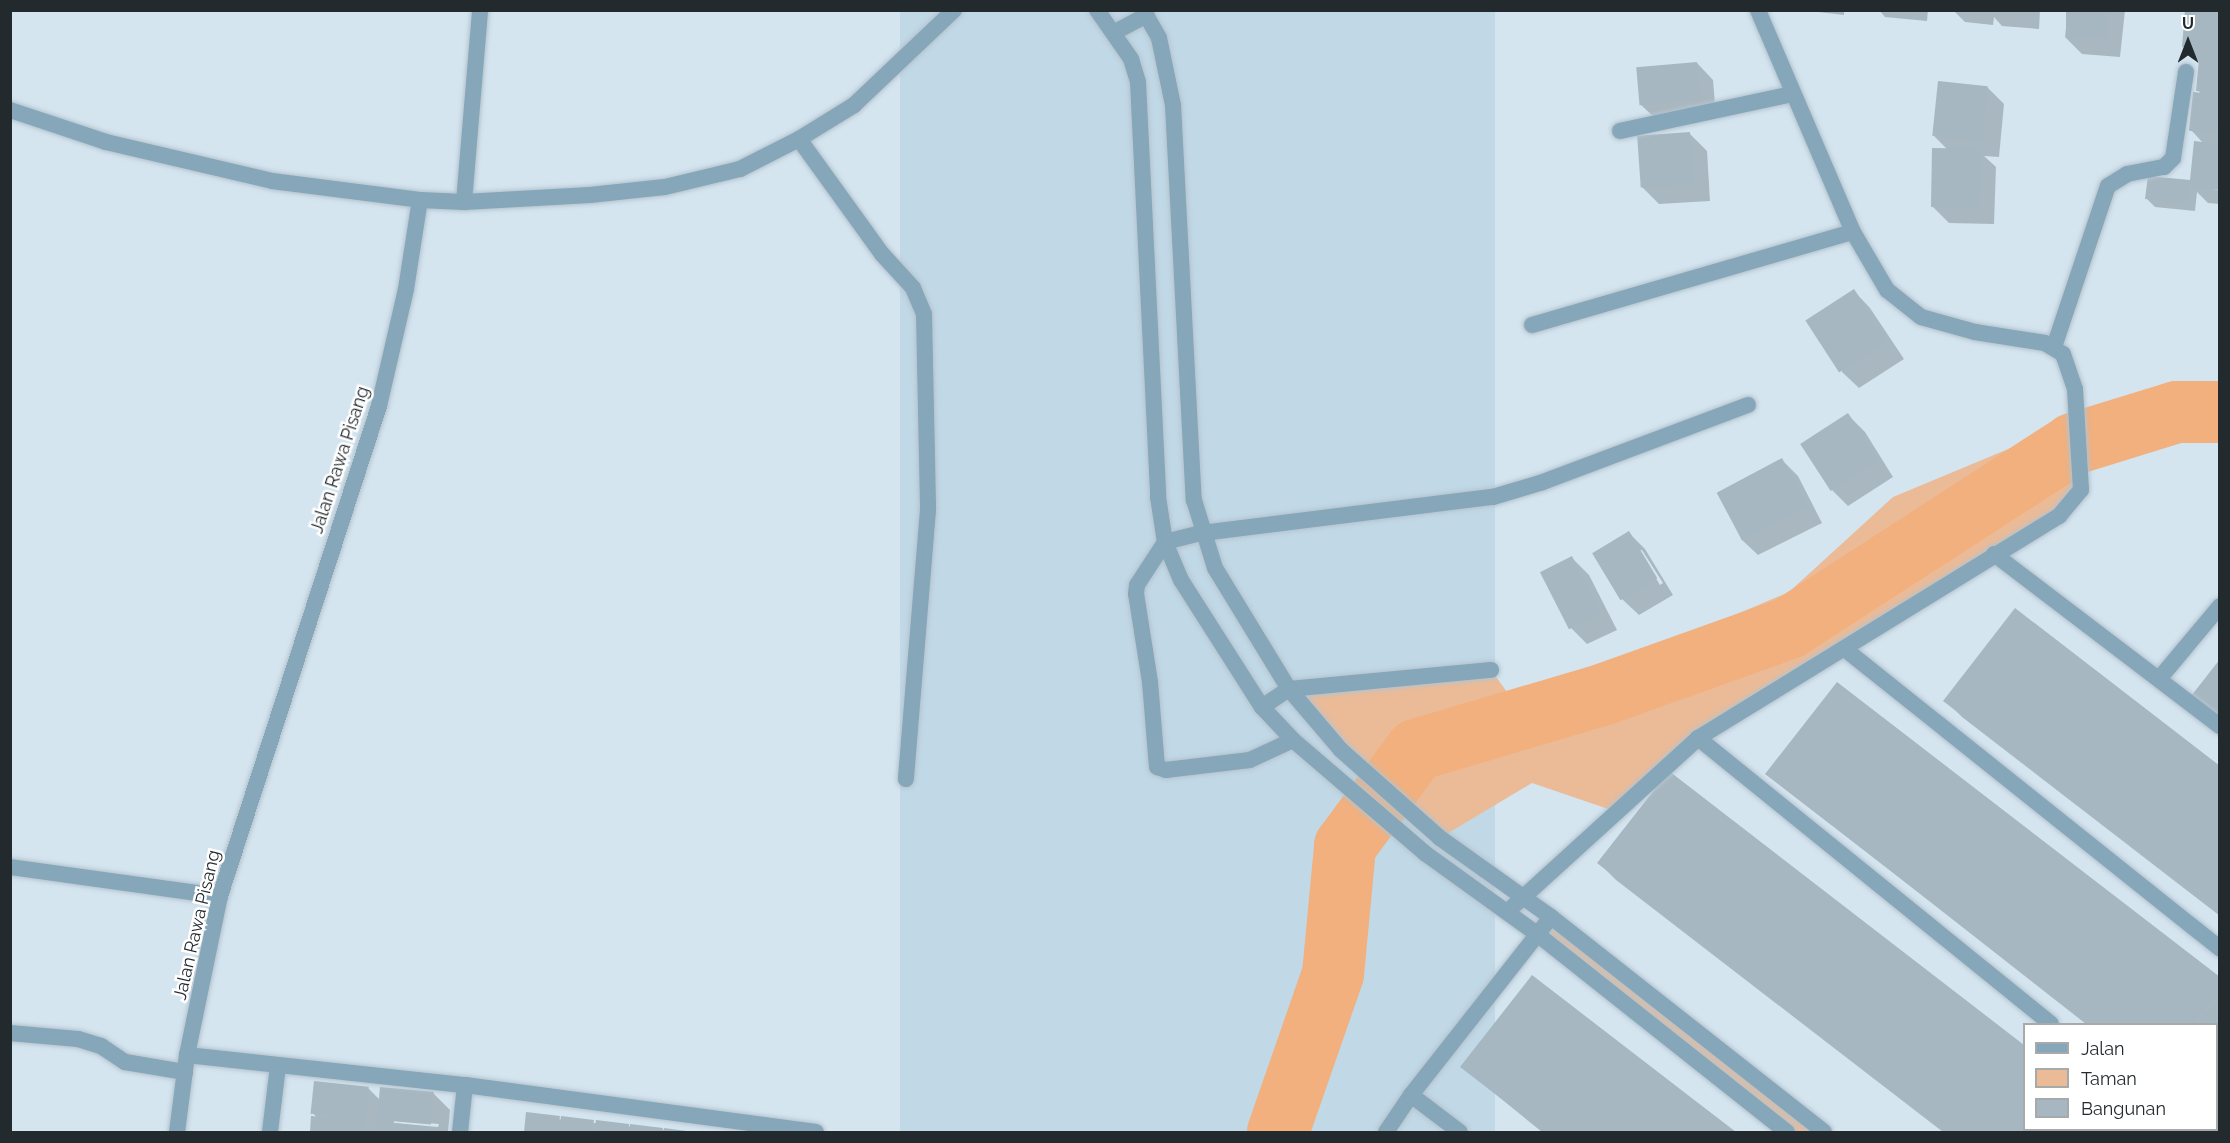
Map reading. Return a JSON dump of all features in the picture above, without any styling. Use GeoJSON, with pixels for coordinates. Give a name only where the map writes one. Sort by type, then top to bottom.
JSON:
{"type":"FeatureCollection","features":[{"type":"Feature","properties":{"kind":"street"},"geometry":{"type":"LineString","coordinates":[[464,202],[480,10]]}},
{"type":"Feature","properties":{"kind":"street"},"geometry":{"type":"LineString","coordinates":[[10,110],[182,162],[272,181],[420,200],[464,202],[665,187],[740,169],[799,139],[854,105],[954,10]]}},
{"type":"Feature","properties":{"kind":"street"},"geometry":{"type":"LineString","coordinates":[[1097,10],[1115,32],[1131,59],[1139,93],[1158,497],[1165,542],[1181,580],[1262,707],[1293,740],[1426,854],[1537,934],[1787,1132]]}},
{"type":"Feature","properties":{"kind":"street"},"geometry":{"type":"LineString","coordinates":[[1507,912],[1698,738],[1846,650],[2069,507],[2081,490],[2083,473],[2075,389],[2070,367],[2054,347],[1921,317],[1901,304],[1875,275],[1853,232],[1792,94],[1758,10]]}},
{"type":"Feature","properties":{"kind":"street"},"geometry":{"type":"LineString","coordinates":[[1115,32],[1145,13],[1169,71],[1173,105],[1194,500],[1202,533],[1215,568],[1289,689],[1341,750],[1440,838],[1551,917],[1824,1132]]}},
{"type":"Feature","properties":{"kind":"street"},"geometry":{"type":"LineString","coordinates":[[2054,347],[2108,186],[2127,174],[2164,167],[2173,158],[2186,72]]}},
{"type":"Feature","properties":{"kind":"street"},"geometry":{"type":"LineString","coordinates":[[1620,131],[1792,94]]}},
{"type":"Feature","properties":{"kind":"street"},"geometry":{"type":"LineString","coordinates":[[799,139],[882,254],[913,288],[924,314],[928,510],[906,779]]}},
{"type":"Feature","properties":{"kind":"street","name":"Jalan Rawa Pisang"},"geometry":{"type":"LineString","coordinates":[[177,1132],[187,1055],[220,896],[379,406],[406,290],[420,200]]}},
{"type":"Feature","properties":{"kind":"street"},"geometry":{"type":"LineString","coordinates":[[1532,325],[1853,232]]}},
{"type":"Feature","properties":{"kind":"street"},"geometry":{"type":"LineString","coordinates":[[1293,740],[1250,760],[1166,770],[1157,767],[1150,682],[1136,594],[1137,585],[1165,542],[1202,533],[1493,497],[1543,482],[1748,405]]}},
{"type":"Feature","properties":{"kind":"street"},"geometry":{"type":"LineString","coordinates":[[1994,554],[2220,726]]}},
{"type":"Feature","properties":{"kind":"street"},"geometry":{"type":"LineString","coordinates":[[2158,680],[2220,606]]}},
{"type":"Feature","properties":{"kind":"street"},"geometry":{"type":"LineString","coordinates":[[1846,650],[2220,949]]}},
{"type":"Feature","properties":{"kind":"street"},"geometry":{"type":"LineString","coordinates":[[1262,707],[1289,689],[1491,670]]}},
{"type":"Feature","properties":{"kind":"street"},"geometry":{"type":"LineString","coordinates":[[1698,738],[2050,1023]]}},
{"type":"Feature","properties":{"kind":"street"},"geometry":{"type":"LineString","coordinates":[[10,867],[220,896]]}},
{"type":"Feature","properties":{"kind":"street"},"geometry":{"type":"LineString","coordinates":[[1386,1132],[1411,1095],[1551,917]]}},
{"type":"Feature","properties":{"kind":"street"},"geometry":{"type":"LineString","coordinates":[[10,1033],[78,1039],[101,1046],[125,1062],[185,1072]]}},
{"type":"Feature","properties":{"kind":"street"},"geometry":{"type":"LineString","coordinates":[[187,1055],[465,1086],[816,1132]]}},
{"type":"Feature","properties":{"kind":"street"},"geometry":{"type":"LineString","coordinates":[[270,1132],[278,1065]]}},
{"type":"Feature","properties":{"kind":"street"},"geometry":{"type":"LineString","coordinates":[[460,1132],[465,1086]]}},
{"type":"Feature","properties":{"kind":"street"},"geometry":{"type":"LineString","coordinates":[[1411,1095],[1460,1132]]}},
{"type":"Feature","properties":{"kind":"shaded area"},"geometry":{"type":"Polygon","coordinates":[[[900,11],[1495,11],[1495,1132],[900,1132],[900,11]]]}},
{"type":"Feature","properties":{"kind":"green space"},"geometry":{"type":"Polygon","coordinates":[[[2078,420],[2081,441],[2069,507],[1698,738],[1614,811],[1532,783],[1440,838],[1289,689],[1491,670],[1518,707],[1789,592],[1893,497],[2078,420]]]}},
{"type":"Feature","properties":{"kind":"green space"},"geometry":{"type":"Polygon","coordinates":[[[1551,917],[1824,1131],[1790,1132],[1537,934],[1551,917]]]}},
{"type":"Feature","properties":{"kind":"building"},"geometry":{"type":"Polygon","coordinates":[[[2066,10],[2107,10],[2107,38],[2066,38],[2066,10]]]}},
{"type":"Feature","properties":{"kind":"building"},"geometry":{"type":"Polygon","coordinates":[[[2185,10],[2220,10],[2220,93],[2196,91],[2200,48],[2182,47],[2185,10]]]}},
{"type":"Feature","properties":{"kind":"building"},"geometry":{"type":"Polygon","coordinates":[[[1697,62],[1700,100],[1640,105],[1636,67],[1697,62]]]}},
{"type":"Feature","properties":{"kind":"building"},"geometry":{"type":"Polygon","coordinates":[[[1938,81],[1988,86],[1982,141],[1932,136],[1938,81]]]}},
{"type":"Feature","properties":{"kind":"building"},"geometry":{"type":"Polygon","coordinates":[[[2193,92],[2220,95],[2216,134],[2189,131],[2193,92]]]}},
{"type":"Feature","properties":{"kind":"building"},"geometry":{"type":"Polygon","coordinates":[[[1690,132],[1694,184],[1641,188],[1637,136],[1690,132]]]}},
{"type":"Feature","properties":{"kind":"building"},"geometry":{"type":"Polygon","coordinates":[[[2194,141],[2220,144],[2220,190],[2189,187],[2187,203],[2145,199],[2148,176],[2190,180],[2194,141]]]}},
{"type":"Feature","properties":{"kind":"building"},"geometry":{"type":"Polygon","coordinates":[[[1932,148],[1980,149],[1979,208],[1931,207],[1932,148]]]}},
{"type":"Feature","properties":{"kind":"building"},"geometry":{"type":"Polygon","coordinates":[[[1854,289],[1888,341],[1839,373],[1805,321],[1854,289]]]}},
{"type":"Feature","properties":{"kind":"building"},"geometry":{"type":"Polygon","coordinates":[[[1848,413],[1878,460],[1831,491],[1800,444],[1848,413]]]}},
{"type":"Feature","properties":{"kind":"building"},"geometry":{"type":"Polygon","coordinates":[[[1782,458],[1807,506],[1742,540],[1717,493],[1782,458]]]}},
{"type":"Feature","properties":{"kind":"building"},"geometry":{"type":"Polygon","coordinates":[[[1629,531],[1657,578],[1620,600],[1592,553],[1629,531]]]}},
{"type":"Feature","properties":{"kind":"building"},"geometry":{"type":"Polygon","coordinates":[[[1572,556],[1601,613],[1569,629],[1540,572],[1572,556]]]}},
{"type":"Feature","properties":{"kind":"building"},"geometry":{"type":"Polygon","coordinates":[[[2015,608],[2220,766],[2220,913],[1943,701],[2015,608]]]}},
{"type":"Feature","properties":{"kind":"building"},"geometry":{"type":"Polygon","coordinates":[[[2220,659],[2220,725],[2188,700],[2220,659]]]}},
{"type":"Feature","properties":{"kind":"building"},"geometry":{"type":"Polygon","coordinates":[[[1837,682],[2220,977],[2220,990],[2193,1023],[2088,1023],[1765,774],[1837,682]]]}},
{"type":"Feature","properties":{"kind":"building"},"geometry":{"type":"Polygon","coordinates":[[[1669,771],[2023,1044],[2023,1131],[2026,1132],[1946,1132],[1597,863],[1669,771]]]}},
{"type":"Feature","properties":{"kind":"building"},"geometry":{"type":"Polygon","coordinates":[[[1532,975],[1736,1132],[1545,1132],[1460,1067],[1532,975]]]}},
{"type":"Feature","properties":{"kind":"building"},"geometry":{"type":"Polygon","coordinates":[[[2220,998],[2220,1126],[2218,1023],[2199,1023],[2220,998]]]}},
{"type":"Feature","properties":{"kind":"building"},"geometry":{"type":"Polygon","coordinates":[[[314,1081],[369,1087],[365,1120],[311,1114],[314,1081]]]}},
{"type":"Feature","properties":{"kind":"building"},"geometry":{"type":"Polygon","coordinates":[[[380,1087],[434,1092],[431,1125],[377,1120],[380,1087]]]}},
{"type":"Feature","properties":{"kind":"building"},"geometry":{"type":"Polygon","coordinates":[[[526,1112],[560,1116],[558,1132],[524,1132],[526,1112]]]}},
{"type":"Feature","properties":{"kind":"building"},"geometry":{"type":"Polygon","coordinates":[[[311,1116],[365,1121],[364,1132],[310,1132],[311,1116]]]}},
{"type":"Feature","properties":{"kind":"building"},"geometry":{"type":"Polygon","coordinates":[[[561,1116],[594,1120],[592,1132],[559,1132],[561,1116]]]}},
{"type":"Feature","properties":{"kind":"building"},"geometry":{"type":"Polygon","coordinates":[[[596,1120],[629,1124],[628,1132],[594,1132],[596,1120]]]}},
{"type":"Feature","properties":{"kind":"building"},"geometry":{"type":"Polygon","coordinates":[[[377,1121],[430,1127],[430,1132],[375,1132],[377,1121]]]}},
{"type":"Feature","properties":{"kind":"building"},"geometry":{"type":"Polygon","coordinates":[[[630,1124],[663,1128],[662,1132],[629,1132],[630,1124]]]}},
{"type":"Feature","properties":{"kind":"building"},"geometry":{"type":"Polygon","coordinates":[[[664,1128],[687,1131],[664,1132],[664,1128]]]}},
{"type":"Feature","properties":{"kind":"building"},"geometry":{"type":"Polygon","coordinates":[[[2040,1131],[2098,1131],[2098,1132],[2040,1131]]]}},
{"type":"Feature","properties":{"kind":"waterway"},"geometry":{"type":"LineString","coordinates":[[1278,1132],[1333,974],[1345,846],[1416,750],[1602,695],[1789,628],[2073,444],[2177,412],[2220,412]]}}]}
